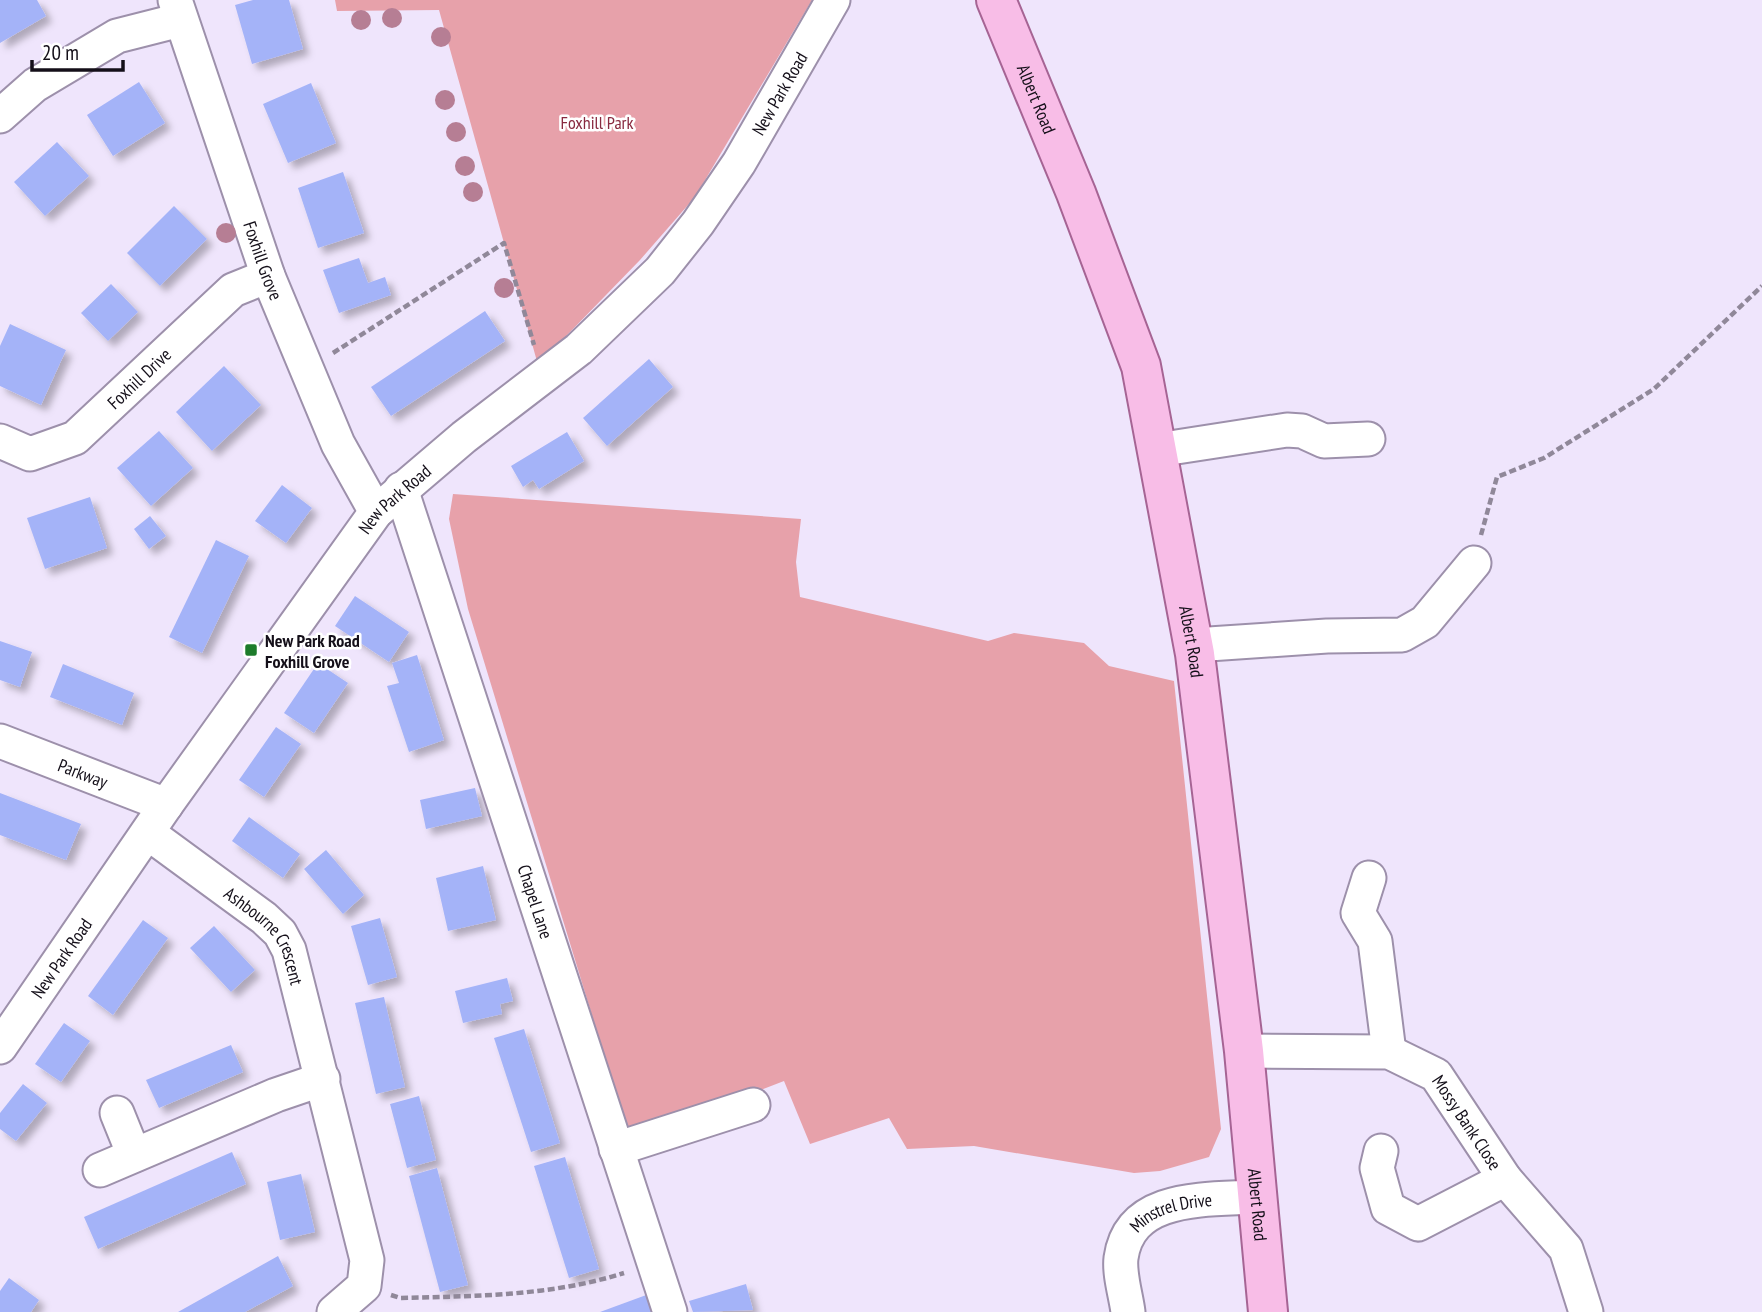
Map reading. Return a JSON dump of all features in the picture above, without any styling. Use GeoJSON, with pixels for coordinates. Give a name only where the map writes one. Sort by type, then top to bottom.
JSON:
{"type":"FeatureCollection","features":[{"type":"Feature","properties":{"kind":"main road","name":"Albert Road"},"geometry":{"type":"LineString","coordinates":[[996,0],[1076,193],[1142,366],[1194,645],[1244,1051],[1268,1312]]}},
{"type":"Feature","properties":{"kind":"street","name":"New Park Road"},"geometry":{"type":"LineString","coordinates":[[0,1047],[166,805],[376,512],[464,437],[544,378],[651,281],[698,223],[738,163],[833,0]]}},
{"type":"Feature","properties":{"kind":"street"},"geometry":{"type":"LineString","coordinates":[[0,116],[35,85],[117,36],[178,10]]}},
{"type":"Feature","properties":{"kind":"street","name":"Foxhill Grove"},"geometry":{"type":"LineString","coordinates":[[178,10],[268,276],[338,444],[376,512]]}},
{"type":"Feature","properties":{"kind":"street","name":"Foxhill Drive"},"geometry":{"type":"LineString","coordinates":[[0,441],[30,454],[75,438],[233,290],[268,276]]}},
{"type":"Feature","properties":{"kind":"street"},"geometry":{"type":"LineString","coordinates":[[1157,450],[1287,430],[1302,430],[1324,441],[1368,439]]}},
{"type":"Feature","properties":{"kind":"street","name":"Chapel Lane"},"geometry":{"type":"LineString","coordinates":[[401,489],[670,1312]]}},
{"type":"Feature","properties":{"kind":"street"},"geometry":{"type":"LineString","coordinates":[[1194,645],[1327,636],[1402,635],[1424,622],[1474,563]]}},
{"type":"Feature","properties":{"kind":"street","name":"Parkway"},"geometry":{"type":"LineString","coordinates":[[0,741],[166,805]]}},
{"type":"Feature","properties":{"kind":"street","name":"Ashbourne Crescent"},"geometry":{"type":"LineString","coordinates":[[148,833],[280,933],[289,950],[362,1230],[367,1260],[364,1286]]}},
{"type":"Feature","properties":{"kind":"street"},"geometry":{"type":"LineString","coordinates":[[1369,878],[1358,914],[1376,942],[1389,1052]]}},
{"type":"Feature","properties":{"kind":"street","name":"Mossy Bank Close"},"geometry":{"type":"LineString","coordinates":[[1244,1051],[1389,1052],[1436,1075],[1505,1179],[1566,1248],[1586,1312]]}},
{"type":"Feature","properties":{"kind":"street"},"geometry":{"type":"LineString","coordinates":[[100,1170],[276,1095],[323,1079]]}},
{"type":"Feature","properties":{"kind":"street"},"geometry":{"type":"LineString","coordinates":[[616,1149],[753,1105]]}},
{"type":"Feature","properties":{"kind":"street"},"geometry":{"type":"LineString","coordinates":[[117,1113],[135,1155]]}},
{"type":"Feature","properties":{"kind":"street","name":"Mossy Bank Close"},"geometry":{"type":"LineString","coordinates":[[1381,1151],[1377,1168],[1388,1208],[1418,1224],[1505,1179]]}},
{"type":"Feature","properties":{"kind":"street","name":"Minstrel Drive"},"geometry":{"type":"LineString","coordinates":[[1128,1312],[1121,1259],[1133,1224],[1155,1210],[1192,1202],[1256,1197]]}},
{"type":"Feature","properties":{"kind":"street"},"geometry":{"type":"LineString","coordinates":[[334,1312],[364,1286]]}},
{"type":"Feature","properties":{"kind":"path"},"geometry":{"type":"LineString","coordinates":[[309,369],[504,243],[544,378]]}},
{"type":"Feature","properties":{"kind":"path"},"geometry":{"type":"LineString","coordinates":[[1474,563],[1497,477],[1544,458],[1654,388],[1762,286]]}},
{"type":"Feature","properties":{"kind":"path"},"geometry":{"type":"LineString","coordinates":[[364,1286],[400,1298],[518,1295],[583,1286],[654,1264]]}},
{"type":"Feature","properties":{"kind":"green space","name":"Foxhill Park"},"geometry":{"type":"Polygon","coordinates":[[[335,0],[812,0],[695,197],[640,260],[538,365],[439,10],[337,11],[335,0]]]}},
{"type":"Feature","properties":{"kind":"green space"},"geometry":{"type":"Polygon","coordinates":[[[453,494],[801,519],[796,562],[800,597],[988,641],[1014,633],[1084,643],[1109,666],[1174,681],[1221,1129],[1209,1157],[1160,1171],[1134,1173],[974,1146],[907,1149],[889,1118],[810,1144],[784,1081],[630,1140],[468,609],[449,519],[453,494]]]}},
{"type":"Feature","properties":{"kind":"building"},"geometry":{"type":"Polygon","coordinates":[[[0,0],[37,0],[46,16],[0,43],[0,0]]]}},
{"type":"Feature","properties":{"kind":"building"},"geometry":{"type":"Polygon","coordinates":[[[253,0],[289,0],[303,49],[252,64],[235,5],[253,0]]]}},
{"type":"Feature","properties":{"kind":"building"},"geometry":{"type":"Polygon","coordinates":[[[139,82],[165,123],[113,156],[87,115],[139,82]]]}},
{"type":"Feature","properties":{"kind":"building"},"geometry":{"type":"Polygon","coordinates":[[[311,83],[336,143],[288,163],[263,104],[311,83]]]}},
{"type":"Feature","properties":{"kind":"building"},"geometry":{"type":"Polygon","coordinates":[[[57,142],[89,176],[45,216],[14,182],[57,142]]]}},
{"type":"Feature","properties":{"kind":"building"},"geometry":{"type":"Polygon","coordinates":[[[343,172],[364,233],[318,248],[298,188],[343,172]]]}},
{"type":"Feature","properties":{"kind":"building"},"geometry":{"type":"Polygon","coordinates":[[[174,206],[207,239],[160,286],[127,253],[174,206]]]}},
{"type":"Feature","properties":{"kind":"building"},"geometry":{"type":"Polygon","coordinates":[[[359,258],[368,283],[385,277],[391,295],[339,313],[323,270],[359,258]]]}},
{"type":"Feature","properties":{"kind":"building"},"geometry":{"type":"Polygon","coordinates":[[[111,284],[138,312],[108,341],[81,313],[111,284]]]}},
{"type":"Feature","properties":{"kind":"building"},"geometry":{"type":"Polygon","coordinates":[[[485,311],[505,341],[391,416],[371,387],[485,311]]]}},
{"type":"Feature","properties":{"kind":"building"},"geometry":{"type":"Polygon","coordinates":[[[10,324],[66,350],[41,405],[0,386],[0,346],[10,324]]]}},
{"type":"Feature","properties":{"kind":"building"},"geometry":{"type":"Polygon","coordinates":[[[649,359],[673,387],[607,446],[583,418],[649,359]]]}},
{"type":"Feature","properties":{"kind":"building"},"geometry":{"type":"Polygon","coordinates":[[[224,366],[261,405],[212,451],[176,412],[224,366]]]}},
{"type":"Feature","properties":{"kind":"building"},"geometry":{"type":"Polygon","coordinates":[[[159,431],[193,468],[151,506],[117,468],[159,431]]]}},
{"type":"Feature","properties":{"kind":"building"},"geometry":{"type":"Polygon","coordinates":[[[567,432],[584,461],[539,489],[533,480],[523,487],[511,466],[567,432]]]}},
{"type":"Feature","properties":{"kind":"building"},"geometry":{"type":"Polygon","coordinates":[[[282,485],[312,508],[286,543],[255,521],[282,485]]]}},
{"type":"Feature","properties":{"kind":"building"},"geometry":{"type":"Polygon","coordinates":[[[90,497],[107,548],[45,569],[27,518],[90,497]]]}},
{"type":"Feature","properties":{"kind":"building"},"geometry":{"type":"Polygon","coordinates":[[[150,516],[166,536],[149,549],[134,529],[150,516]]]}},
{"type":"Feature","properties":{"kind":"building"},"geometry":{"type":"Polygon","coordinates":[[[216,540],[249,556],[202,653],[169,637],[216,540]]]}},
{"type":"Feature","properties":{"kind":"building"},"geometry":{"type":"Polygon","coordinates":[[[355,596],[409,632],[389,662],[335,626],[355,596]]]}},
{"type":"Feature","properties":{"kind":"building"},"geometry":{"type":"Polygon","coordinates":[[[0,641],[32,652],[20,687],[0,680],[0,641]]]}},
{"type":"Feature","properties":{"kind":"building"},"geometry":{"type":"Polygon","coordinates":[[[417,655],[444,740],[409,752],[387,686],[399,683],[392,663],[417,655]]]}},
{"type":"Feature","properties":{"kind":"building"},"geometry":{"type":"Polygon","coordinates":[[[318,663],[348,683],[314,733],[284,713],[318,663]]]}},
{"type":"Feature","properties":{"kind":"building"},"geometry":{"type":"Polygon","coordinates":[[[63,664],[134,693],[122,725],[50,697],[63,664]]]}},
{"type":"Feature","properties":{"kind":"building"},"geometry":{"type":"Polygon","coordinates":[[[276,727],[301,744],[264,797],[239,780],[276,727]]]}},
{"type":"Feature","properties":{"kind":"building"},"geometry":{"type":"Polygon","coordinates":[[[475,788],[482,816],[426,829],[420,800],[475,788]]]}},
{"type":"Feature","properties":{"kind":"building"},"geometry":{"type":"Polygon","coordinates":[[[0,793],[81,824],[66,860],[0,835],[0,793]]]}},
{"type":"Feature","properties":{"kind":"building"},"geometry":{"type":"Polygon","coordinates":[[[249,817],[300,854],[283,878],[232,841],[249,817]]]}},
{"type":"Feature","properties":{"kind":"building"},"geometry":{"type":"Polygon","coordinates":[[[326,850],[364,895],[343,914],[304,869],[326,850]]]}},
{"type":"Feature","properties":{"kind":"building"},"geometry":{"type":"Polygon","coordinates":[[[483,866],[496,920],[448,931],[436,878],[483,866]]]}},
{"type":"Feature","properties":{"kind":"building"},"geometry":{"type":"Polygon","coordinates":[[[380,918],[397,977],[368,985],[351,926],[380,918]]]}},
{"type":"Feature","properties":{"kind":"building"},"geometry":{"type":"Polygon","coordinates":[[[143,920],[168,938],[113,1015],[88,996],[143,920]]]}},
{"type":"Feature","properties":{"kind":"building"},"geometry":{"type":"Polygon","coordinates":[[[214,926],[255,970],[231,992],[190,948],[214,926]]]}},
{"type":"Feature","properties":{"kind":"building"},"geometry":{"type":"Polygon","coordinates":[[[507,978],[513,1001],[500,1004],[502,1014],[463,1023],[455,991],[507,978]]]}},
{"type":"Feature","properties":{"kind":"building"},"geometry":{"type":"Polygon","coordinates":[[[384,997],[405,1087],[376,1094],[355,1003],[384,997]]]}},
{"type":"Feature","properties":{"kind":"building"},"geometry":{"type":"Polygon","coordinates":[[[64,1023],[90,1041],[61,1082],[35,1064],[64,1023]]]}},
{"type":"Feature","properties":{"kind":"building"},"geometry":{"type":"Polygon","coordinates":[[[524,1029],[560,1143],[531,1152],[494,1038],[524,1029]]]}},
{"type":"Feature","properties":{"kind":"building"},"geometry":{"type":"Polygon","coordinates":[[[231,1045],[243,1072],[159,1108],[146,1080],[231,1045]]]}},
{"type":"Feature","properties":{"kind":"building"},"geometry":{"type":"Polygon","coordinates":[[[23,1084],[47,1103],[16,1141],[0,1129],[0,1113],[23,1084]]]}},
{"type":"Feature","properties":{"kind":"building"},"geometry":{"type":"Polygon","coordinates":[[[419,1096],[436,1160],[407,1168],[390,1104],[419,1096]]]}},
{"type":"Feature","properties":{"kind":"building"},"geometry":{"type":"Polygon","coordinates":[[[232,1152],[246,1184],[98,1249],[84,1217],[232,1152]]]}},
{"type":"Feature","properties":{"kind":"building"},"geometry":{"type":"Polygon","coordinates":[[[565,1157],[599,1269],[569,1278],[534,1166],[565,1157]]]}},
{"type":"Feature","properties":{"kind":"building"},"geometry":{"type":"Polygon","coordinates":[[[437,1168],[468,1285],[440,1292],[409,1176],[437,1168]]]}},
{"type":"Feature","properties":{"kind":"building"},"geometry":{"type":"Polygon","coordinates":[[[301,1174],[315,1232],[280,1240],[267,1182],[301,1174]]]}},
{"type":"Feature","properties":{"kind":"building"},"geometry":{"type":"Polygon","coordinates":[[[278,1256],[293,1286],[245,1312],[178,1312],[278,1256]]]}},
{"type":"Feature","properties":{"kind":"building"},"geometry":{"type":"Polygon","coordinates":[[[9,1278],[39,1300],[31,1312],[0,1312],[0,1291],[9,1278]]]}},
{"type":"Feature","properties":{"kind":"building"},"geometry":{"type":"Polygon","coordinates":[[[746,1284],[753,1310],[693,1312],[689,1301],[746,1284]]]}},
{"type":"Feature","properties":{"kind":"building"},"geometry":{"type":"Polygon","coordinates":[[[649,1294],[656,1312],[600,1312],[649,1294]]]}},
{"type":"Feature","properties":{"kind":"place","name":"New Park Road Foxhill Grove"},"geometry":{"type":"Point","coordinates":[251,650]}}]}
